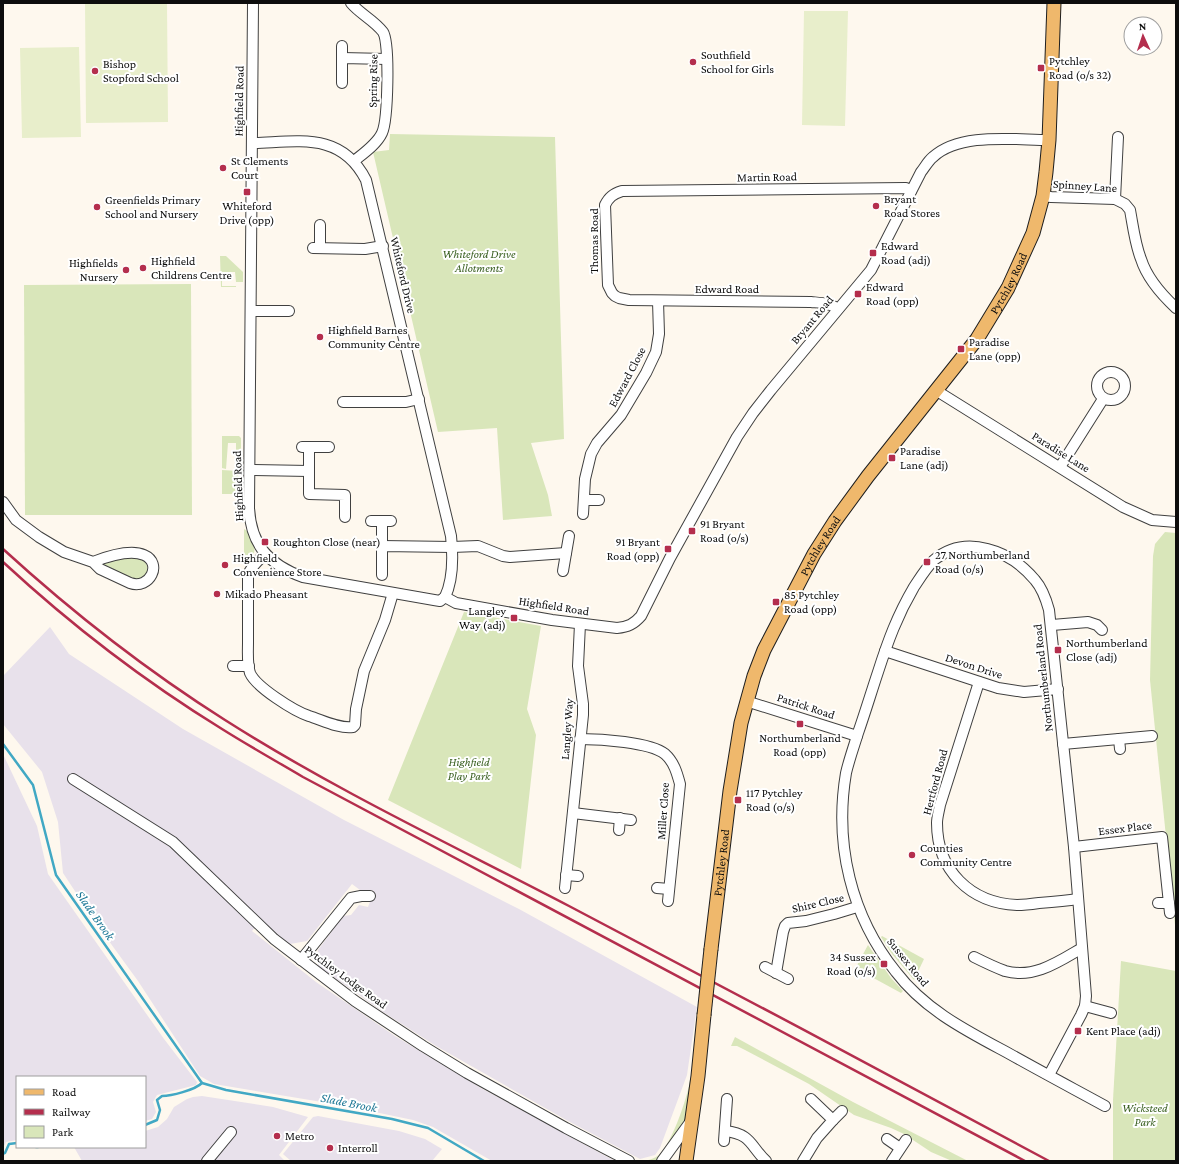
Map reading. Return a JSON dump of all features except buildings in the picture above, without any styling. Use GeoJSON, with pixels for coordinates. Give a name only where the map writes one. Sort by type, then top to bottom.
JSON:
{"type":"FeatureCollection","features":[{"type":"Feature","properties":{"kind":"main road","name":"Pytchley Road"},"geometry":{"type":"LineString","coordinates":[[686,1161],[693,1117],[730,791],[746,701],[764,650],[814,554],[835,521],[864,481],[977,340],[1008,288],[1033,233],[1043,196],[1049,140],[1054,3]]}},
{"type":"Feature","properties":{"kind":"street","name":"Highfield Road"},"geometry":{"type":"LineString","coordinates":[[253,3],[250,517],[255,537],[265,554],[277,565],[288,572],[303,577],[434,600],[440,600],[445,597],[454,602],[580,624],[617,628],[627,627],[635,623],[641,616],[649,601]]}},
{"type":"Feature","properties":{"kind":"street","name":"Spring Rise"},"geometry":{"type":"LineString","coordinates":[[351,3],[382,32],[386,45],[387,59],[386,111],[384,128],[381,135],[372,145],[354,161]]}},
{"type":"Feature","properties":{"kind":"street"},"geometry":{"type":"LineString","coordinates":[[342,46],[342,83]]}},
{"type":"Feature","properties":{"kind":"street"},"geometry":{"type":"LineString","coordinates":[[342,58],[387,59]]}},
{"type":"Feature","properties":{"kind":"street"},"geometry":{"type":"LineString","coordinates":[[1115,199],[1118,137]]}},
{"type":"Feature","properties":{"kind":"street","name":"Bryant Road"},"geometry":{"type":"LineString","coordinates":[[649,601],[670,558],[753,413],[870,270],[921,172],[932,158],[951,146],[975,140],[1049,140]]}},
{"type":"Feature","properties":{"kind":"street","name":"Whiteford Drive"},"geometry":{"type":"LineString","coordinates":[[252,143],[323,143],[337,148],[347,154],[361,170],[366,180],[448,522],[452,547],[452,565],[449,586],[445,597]]}},
{"type":"Feature","properties":{"kind":"street","name":"Martin Road"},"geometry":{"type":"LineString","coordinates":[[622,191],[906,188],[911,191]]}},
{"type":"Feature","properties":{"kind":"street","name":"Thomas Road"},"geometry":{"type":"LineString","coordinates":[[615,296],[610,290],[607,280],[605,205],[608,199],[614,194],[622,191]]}},
{"type":"Feature","properties":{"kind":"street","name":"Spinney Lane"},"geometry":{"type":"LineString","coordinates":[[1043,196],[1115,199],[1126,204],[1130,210],[1141,260],[1152,280],[1166,299],[1176,308]]}},
{"type":"Feature","properties":{"kind":"street"},"geometry":{"type":"LineString","coordinates":[[320,226],[316,248],[365,249],[383,246]]}},
{"type":"Feature","properties":{"kind":"street","name":"Edward Road"},"geometry":{"type":"LineString","coordinates":[[615,296],[623,300],[818,303],[833,306],[838,309]]}},
{"type":"Feature","properties":{"kind":"street","name":"Edward Close"},"geometry":{"type":"LineString","coordinates":[[583,514],[587,468],[597,443],[621,415],[646,373],[656,352],[659,334],[658,301]]}},
{"type":"Feature","properties":{"kind":"street"},"geometry":{"type":"LineString","coordinates":[[251,311],[289,311]]}},
{"type":"Feature","properties":{"kind":"street","name":"Paradise Lane"},"geometry":{"type":"LineString","coordinates":[[937,391],[1123,507],[1152,520],[1176,522]]}},
{"type":"Feature","properties":{"kind":"street"},"geometry":{"type":"LineString","coordinates":[[343,402],[406,402],[419,399]]}},
{"type":"Feature","properties":{"kind":"street"},"geometry":{"type":"LineString","coordinates":[[1060,467],[1103,399]]}},
{"type":"Feature","properties":{"kind":"street"},"geometry":{"type":"LineString","coordinates":[[329,447],[306,447],[309,471],[309,494],[345,494],[345,517]]}},
{"type":"Feature","properties":{"kind":"street"},"geometry":{"type":"LineString","coordinates":[[250,470],[309,471]]}},
{"type":"Feature","properties":{"kind":"street"},"geometry":{"type":"LineString","coordinates":[[584,500],[599,500]]}},
{"type":"Feature","properties":{"kind":"street"},"geometry":{"type":"LineString","coordinates":[[3,502],[16,520],[39,537],[64,552],[93,562],[100,569],[135,584],[145,582],[152,575],[153,570],[152,562],[148,557],[137,553],[114,556],[93,562]]}},
{"type":"Feature","properties":{"kind":"street"},"geometry":{"type":"LineString","coordinates":[[371,521],[387,521],[382,546],[382,574]]}},
{"type":"Feature","properties":{"kind":"street"},"geometry":{"type":"LineString","coordinates":[[563,571],[569,536]]}},
{"type":"Feature","properties":{"kind":"street"},"geometry":{"type":"LineString","coordinates":[[382,546],[478,546],[503,556],[510,557],[566,553]]}},
{"type":"Feature","properties":{"kind":"street","name":"Northumberland Road"},"geometry":{"type":"LineString","coordinates":[[857,736],[894,624],[903,606],[927,568],[935,560],[953,549],[978,546],[989,548],[1003,554],[1024,569],[1035,580],[1044,594],[1052,625],[1086,985],[1085,1006],[1049,1075]]}},
{"type":"Feature","properties":{"kind":"street"},"geometry":{"type":"LineString","coordinates":[[265,554],[257,561],[248,575],[250,674],[255,681],[289,706],[301,713],[332,724],[342,727],[353,727],[355,725],[357,704],[364,671],[385,620],[393,593]]}},
{"type":"Feature","properties":{"kind":"street"},"geometry":{"type":"LineString","coordinates":[[1052,625],[1088,622],[1097,625],[1102,630]]}},
{"type":"Feature","properties":{"kind":"street","name":"Langley Way"},"geometry":{"type":"LineString","coordinates":[[565,888],[583,704],[578,666],[580,624]]}},
{"type":"Feature","properties":{"kind":"street","name":"Devon Drive"},"geometry":{"type":"LineString","coordinates":[[885,651],[998,688],[1024,692],[1058,689]]}},
{"type":"Feature","properties":{"kind":"street"},"geometry":{"type":"LineString","coordinates":[[233,666],[249,666]]}},
{"type":"Feature","properties":{"kind":"street","name":"Hertford Road"},"geometry":{"type":"LineString","coordinates":[[979,682],[940,805],[937,822],[938,838],[946,864],[955,877],[964,886],[990,900],[1018,905],[1078,899]]}},
{"type":"Feature","properties":{"kind":"street","name":"Patrick Road"},"geometry":{"type":"LineString","coordinates":[[746,701],[857,736]]}},
{"type":"Feature","properties":{"kind":"street","name":"Sussex Road"},"geometry":{"type":"LineString","coordinates":[[857,736],[846,772],[843,816],[846,859],[858,907],[881,952],[896,972],[921,1000],[960,1027],[1105,1106]]}},
{"type":"Feature","properties":{"kind":"street"},"geometry":{"type":"LineString","coordinates":[[1063,744],[1152,736]]}},
{"type":"Feature","properties":{"kind":"street","name":"Miller Close"},"geometry":{"type":"LineString","coordinates":[[580,739],[648,746],[658,749],[665,754],[672,763],[680,784],[668,901]]}},
{"type":"Feature","properties":{"kind":"street"},"geometry":{"type":"LineString","coordinates":[[1119,739],[1120,749]]}},
{"type":"Feature","properties":{"kind":"street","name":"Pytchley Lodge Road"},"geometry":{"type":"LineString","coordinates":[[73,779],[173,842],[274,939],[355,1001],[467,1073],[554,1122],[629,1161]]}},
{"type":"Feature","properties":{"kind":"street"},"geometry":{"type":"LineString","coordinates":[[573,813],[631,820]]}},
{"type":"Feature","properties":{"kind":"street"},"geometry":{"type":"LineString","coordinates":[[619,830],[620,818]]}},
{"type":"Feature","properties":{"kind":"street","name":"Essex Place"},"geometry":{"type":"LineString","coordinates":[[1074,847],[1162,837],[1170,908],[1158,904]]}},
{"type":"Feature","properties":{"kind":"street"},"geometry":{"type":"LineString","coordinates":[[566,875],[578,876]]}},
{"type":"Feature","properties":{"kind":"street"},"geometry":{"type":"LineString","coordinates":[[658,888],[669,889]]}},
{"type":"Feature","properties":{"kind":"street"},"geometry":{"type":"LineString","coordinates":[[301,960],[351,898],[370,896]]}},
{"type":"Feature","properties":{"kind":"street","name":"Shire Close"},"geometry":{"type":"LineString","coordinates":[[776,973],[784,926],[788,923],[806,921],[858,907]]}},
{"type":"Feature","properties":{"kind":"street"},"geometry":{"type":"LineString","coordinates":[[974,957],[1006,971],[1031,972],[1044,969],[1058,963],[1082,948]]}},
{"type":"Feature","properties":{"kind":"street"},"geometry":{"type":"LineString","coordinates":[[765,967],[788,979]]}},
{"type":"Feature","properties":{"kind":"street"},"geometry":{"type":"LineString","coordinates":[[1085,1006],[1111,1013]]}},
{"type":"Feature","properties":{"kind":"street"},"geometry":{"type":"LineString","coordinates":[[727,1099],[725,1136],[743,1135],[753,1144],[766,1161]]}},
{"type":"Feature","properties":{"kind":"street"},"geometry":{"type":"LineString","coordinates":[[811,1099],[833,1120]]}},
{"type":"Feature","properties":{"kind":"street"},"geometry":{"type":"LineString","coordinates":[[803,1161],[817,1138],[842,1111]]}},
{"type":"Feature","properties":{"kind":"street"},"geometry":{"type":"LineString","coordinates":[[662,1161],[693,1117]]}},
{"type":"Feature","properties":{"kind":"street"},"geometry":{"type":"LineString","coordinates":[[206,1161],[231,1132]]}},
{"type":"Feature","properties":{"kind":"street"},"geometry":{"type":"LineString","coordinates":[[887,1139],[903,1144],[892,1161]]}},
{"type":"Feature","properties":{"kind":"shaded area"},"geometry":{"type":"Polygon","coordinates":[[[50,627],[69,654],[183,729],[344,820],[519,909],[697,1007],[687,1075],[660,1148],[655,1155],[640,1159],[568,1121],[436,1046],[383,1012],[318,966],[318,950],[343,916],[351,915],[359,905],[368,907],[374,891],[360,890],[352,884],[307,941],[290,944],[260,921],[252,931],[316,982],[395,1036],[481,1088],[615,1161],[492,1161],[433,1127],[413,1120],[346,1106],[214,1084],[200,1076],[138,981],[98,926],[63,873],[58,822],[42,772],[3,724],[3,676],[50,627]]]}},
{"type":"Feature","properties":{"kind":"shaded area"},"geometry":{"type":"Polygon","coordinates":[[[3,754],[37,826],[48,874],[164,1039],[197,1082],[196,1085],[157,1095],[153,1102],[156,1112],[152,1119],[146,1121],[146,1076],[16,1076],[16,1140],[6,1142],[3,1148],[3,754]]]}},
{"type":"Feature","properties":{"kind":"shaded area"},"geometry":{"type":"Polygon","coordinates":[[[202,1096],[273,1107],[308,1117],[279,1155],[285,1161],[82,1161],[75,1148],[146,1148],[146,1131],[158,1127],[167,1119],[174,1107],[193,1097],[202,1096]]]}},
{"type":"Feature","properties":{"kind":"shaded area"},"geometry":{"type":"Polygon","coordinates":[[[318,1116],[399,1131],[425,1139],[442,1149],[432,1161],[291,1161],[283,1154],[313,1117],[318,1116]]]}},
{"type":"Feature","properties":{"kind":"green space"},"geometry":{"type":"Polygon","coordinates":[[[85,3],[167,3],[168,122],[86,123],[85,3]]]}},
{"type":"Feature","properties":{"kind":"green space"},"geometry":{"type":"Polygon","coordinates":[[[804,11],[848,11],[845,126],[802,125],[804,11]]]}},
{"type":"Feature","properties":{"kind":"green space"},"geometry":{"type":"Polygon","coordinates":[[[79,47],[81,137],[22,138],[20,48],[79,47]]]}},
{"type":"Feature","properties":{"kind":"green space","name":"Whiteford Drive Allotments"},"geometry":{"type":"Polygon","coordinates":[[[390,134],[555,137],[564,439],[531,443],[548,495],[552,516],[503,520],[497,428],[438,432],[373,152],[389,150],[390,134]]]}},
{"type":"Feature","properties":{"kind":"green space"},"geometry":{"type":"Polygon","coordinates":[[[220,256],[226,256],[243,272],[243,282],[236,282],[235,272],[222,272],[222,286],[236,287],[221,287],[220,256]]]}},
{"type":"Feature","properties":{"kind":"green space"},"geometry":{"type":"Polygon","coordinates":[[[191,284],[192,515],[25,515],[24,285],[191,284]]]}},
{"type":"Feature","properties":{"kind":"green space"},"geometry":{"type":"Polygon","coordinates":[[[222,436],[239,436],[241,438],[241,462],[238,462],[238,468],[236,468],[236,443],[228,443],[226,469],[222,468],[222,436]]]}},
{"type":"Feature","properties":{"kind":"green space"},"geometry":{"type":"Polygon","coordinates":[[[222,470],[238,471],[238,476],[241,476],[241,494],[222,494],[222,470]]]}},
{"type":"Feature","properties":{"kind":"green space"},"geometry":{"type":"Polygon","coordinates":[[[244,529],[251,535],[255,549],[250,561],[244,559],[244,529]]]}},
{"type":"Feature","properties":{"kind":"green space"},"geometry":{"type":"Polygon","coordinates":[[[1165,532],[1176,533],[1176,935],[1150,680],[1153,556],[1155,544],[1165,532]]]}},
{"type":"Feature","properties":{"kind":"green space"},"geometry":{"type":"Polygon","coordinates":[[[128,557],[140,558],[147,565],[147,574],[141,579],[134,580],[104,566],[104,562],[128,557]]]}},
{"type":"Feature","properties":{"kind":"green space","name":"Highfield Play Park"},"geometry":{"type":"Polygon","coordinates":[[[464,612],[541,626],[527,709],[536,735],[521,869],[388,800],[464,612]]]}},
{"type":"Feature","properties":{"kind":"green space"},"geometry":{"type":"Polygon","coordinates":[[[882,936],[924,959],[914,980],[892,954],[881,937],[882,936]]]}},
{"type":"Feature","properties":{"kind":"green space"},"geometry":{"type":"Polygon","coordinates":[[[868,945],[891,978],[903,991],[901,993],[857,969],[856,967],[868,945]]]}},
{"type":"Feature","properties":{"kind":"green space","name":"Wicksteed Park"},"geometry":{"type":"Polygon","coordinates":[[[1121,961],[1176,971],[1176,1161],[1113,1161],[1113,1100],[1121,961]]]}},
{"type":"Feature","properties":{"kind":"green space"},"geometry":{"type":"Polygon","coordinates":[[[735,1037],[853,1102],[968,1161],[952,1161],[931,1152],[904,1134],[854,1115],[809,1084],[737,1046],[731,1046],[735,1037]]]}},
{"type":"Feature","properties":{"kind":"green space"},"geometry":{"type":"Polygon","coordinates":[[[690,1080],[692,1080],[684,1125],[661,1158],[655,1161],[644,1161],[656,1157],[667,1144],[678,1122],[689,1088],[690,1080]]]}},
{"type":"Feature","properties":{"kind":"waterway","name":"Slade Brook"},"geometry":{"type":"LineString","coordinates":[[3,744],[33,785],[56,875],[202,1083]]}},
{"type":"Feature","properties":{"kind":"waterway","name":"Slade Brook"},"geometry":{"type":"LineString","coordinates":[[146,1125],[157,1120],[160,1110],[157,1100],[162,1096],[183,1092],[199,1086],[202,1083],[226,1090],[392,1119],[428,1128],[484,1161]]}},
{"type":"Feature","properties":{"kind":"waterway","name":"Slade Brook"},"geometry":{"type":"LineString","coordinates":[[3,1154],[5,1153],[9,1144],[16,1143]]}},
{"type":"Feature","properties":{"kind":"railway"},"geometry":{"type":"LineString","coordinates":[[3,549],[83,618],[138,661],[196,701],[267,746],[352,794],[689,969],[1049,1161]]}},
{"type":"Feature","properties":{"kind":"railway"},"geometry":{"type":"LineString","coordinates":[[3,562],[55,608],[108,651],[193,711],[262,753],[303,777],[1025,1161]]}},
{"type":"Feature","properties":{"kind":"place","name":"Southfield School for Girls"},"geometry":{"type":"Point","coordinates":[693,62]}},
{"type":"Feature","properties":{"kind":"place","name":"Pytchley Road (o/s 32)"},"geometry":{"type":"Point","coordinates":[1041,68]}},
{"type":"Feature","properties":{"kind":"place","name":"Bishop Stopford School"},"geometry":{"type":"Point","coordinates":[95,71]}},
{"type":"Feature","properties":{"kind":"place","name":"St Clements Court"},"geometry":{"type":"Point","coordinates":[223,168]}},
{"type":"Feature","properties":{"kind":"place","name":"Whiteford Drive (opp)"},"geometry":{"type":"Point","coordinates":[247,192]}},
{"type":"Feature","properties":{"kind":"place","name":"Bryant Road Stores"},"geometry":{"type":"Point","coordinates":[876,206]}},
{"type":"Feature","properties":{"kind":"place","name":"Greenfields Primary School and Nursery"},"geometry":{"type":"Point","coordinates":[97,207]}},
{"type":"Feature","properties":{"kind":"place","name":"Edward Road (adj)"},"geometry":{"type":"Point","coordinates":[873,253]}},
{"type":"Feature","properties":{"kind":"place","name":"Highfield Childrens Centre"},"geometry":{"type":"Point","coordinates":[143,268]}},
{"type":"Feature","properties":{"kind":"place","name":"Highfields Nursery"},"geometry":{"type":"Point","coordinates":[126,270]}},
{"type":"Feature","properties":{"kind":"place","name":"Edward Road (opp)"},"geometry":{"type":"Point","coordinates":[858,294]}},
{"type":"Feature","properties":{"kind":"place","name":"Highfield Barnes Community Centre"},"geometry":{"type":"Point","coordinates":[320,337]}},
{"type":"Feature","properties":{"kind":"place","name":"Paradise Lane (opp)"},"geometry":{"type":"Point","coordinates":[961,349]}},
{"type":"Feature","properties":{"kind":"place","name":"Paradise Lane (adj)"},"geometry":{"type":"Point","coordinates":[892,458]}},
{"type":"Feature","properties":{"kind":"place","name":"91 Bryant Road (o/s)"},"geometry":{"type":"Point","coordinates":[692,531]}},
{"type":"Feature","properties":{"kind":"place","name":"Roughton Close (near)"},"geometry":{"type":"Point","coordinates":[265,542]}},
{"type":"Feature","properties":{"kind":"place","name":"91 Bryant Road (opp)"},"geometry":{"type":"Point","coordinates":[668,549]}},
{"type":"Feature","properties":{"kind":"place","name":"27 Northumberland Road (o/s)"},"geometry":{"type":"Point","coordinates":[927,562]}},
{"type":"Feature","properties":{"kind":"place","name":"Highfield Convenience Store"},"geometry":{"type":"Point","coordinates":[225,565]}},
{"type":"Feature","properties":{"kind":"place","name":"Mikado Pheasant"},"geometry":{"type":"Point","coordinates":[217,594]}},
{"type":"Feature","properties":{"kind":"place","name":"85 Pytchley Road (opp)"},"geometry":{"type":"Point","coordinates":[776,602]}},
{"type":"Feature","properties":{"kind":"place","name":"Langley Way (adj)"},"geometry":{"type":"Point","coordinates":[514,618]}},
{"type":"Feature","properties":{"kind":"place","name":"Northumberland Close (adj)"},"geometry":{"type":"Point","coordinates":[1058,650]}},
{"type":"Feature","properties":{"kind":"place","name":"Northumberland Road (opp)"},"geometry":{"type":"Point","coordinates":[800,724]}},
{"type":"Feature","properties":{"kind":"place","name":"117 Pytchley Road (o/s)"},"geometry":{"type":"Point","coordinates":[738,800]}},
{"type":"Feature","properties":{"kind":"place","name":"Counties Community Centre"},"geometry":{"type":"Point","coordinates":[912,855]}},
{"type":"Feature","properties":{"kind":"place","name":"34 Sussex Road (o/s)"},"geometry":{"type":"Point","coordinates":[884,964]}},
{"type":"Feature","properties":{"kind":"place","name":"Kent Place (adj)"},"geometry":{"type":"Point","coordinates":[1078,1031]}},
{"type":"Feature","properties":{"kind":"place","name":"Metro"},"geometry":{"type":"Point","coordinates":[277,1136]}},
{"type":"Feature","properties":{"kind":"place","name":"Interroll"},"geometry":{"type":"Point","coordinates":[330,1148]}}]}
